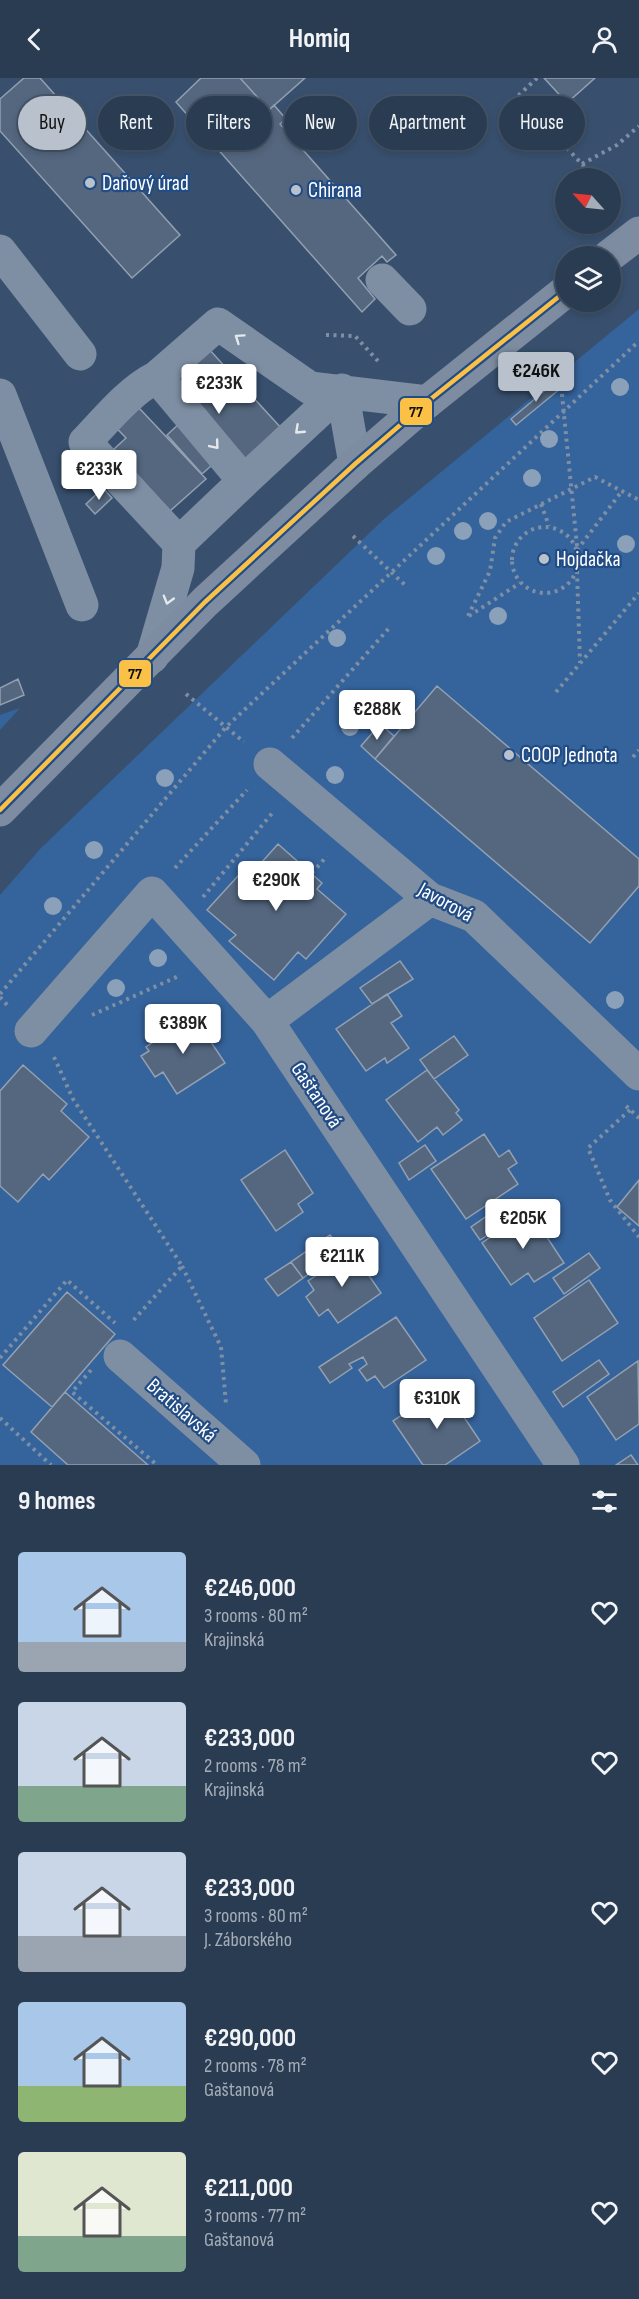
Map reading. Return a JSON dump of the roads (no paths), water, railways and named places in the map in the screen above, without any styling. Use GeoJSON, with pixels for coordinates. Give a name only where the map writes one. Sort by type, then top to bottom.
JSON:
{"type":"FeatureCollection","features":[{"type":"Feature","properties":{"kind":"main road"},"geometry":{"type":"LineString","coordinates":[[621,247],[639,233]]}},
{"type":"Feature","properties":{"kind":"main road"},"geometry":{"type":"LineString","coordinates":[[0,810],[206,602],[355,464],[427,402],[555,300]]}},
{"type":"Feature","properties":{"kind":"street"},"geometry":{"type":"LineString","coordinates":[[0,251],[80,354]]}},
{"type":"Feature","properties":{"kind":"street"},"geometry":{"type":"LineString","coordinates":[[382,280],[410,309]]}},
{"type":"Feature","properties":{"kind":"street"},"geometry":{"type":"LineString","coordinates":[[179,543],[85,442],[107,418],[218,324],[310,388],[342,390],[427,402]]}},
{"type":"Feature","properties":{"kind":"street"},"geometry":{"type":"LineString","coordinates":[[157,377],[244,481]]}},
{"type":"Feature","properties":{"kind":"street"},"geometry":{"type":"LineString","coordinates":[[342,390],[348,410],[355,464]]}},
{"type":"Feature","properties":{"kind":"street"},"geometry":{"type":"LineString","coordinates":[[152,657],[178,567],[179,543],[342,390]]}},
{"type":"Feature","properties":{"kind":"street"},"geometry":{"type":"LineString","coordinates":[[0,395],[82,605]]}},
{"type":"Feature","properties":{"kind":"street","name":"Javorová"},"geometry":{"type":"LineString","coordinates":[[260,775],[430,898],[474,916],[639,1074]]}},
{"type":"Feature","properties":{"kind":"street","name":"Gaštanová"},"geometry":{"type":"LineString","coordinates":[[31,1031],[152,893],[267,1021],[563,1465]]}},
{"type":"Feature","properties":{"kind":"street"},"geometry":{"type":"LineString","coordinates":[[267,1021],[430,898]]}},
{"type":"Feature","properties":{"kind":"street","name":"Bratislavská"},"geometry":{"type":"LineString","coordinates":[[108,1361],[244,1465]]}},
{"type":"Feature","properties":{"kind":"place","name":"Daňový úrad"},"geometry":{"type":"Point","coordinates":[90,183]}},
{"type":"Feature","properties":{"kind":"place","name":"Chirana"},"geometry":{"type":"Point","coordinates":[296,190]}},
{"type":"Feature","properties":{"kind":"place","name":"Hojdačka"},"geometry":{"type":"Point","coordinates":[544,559]}},
{"type":"Feature","properties":{"kind":"place","name":"COOP Jednota"},"geometry":{"type":"Point","coordinates":[509,755]}}]}
